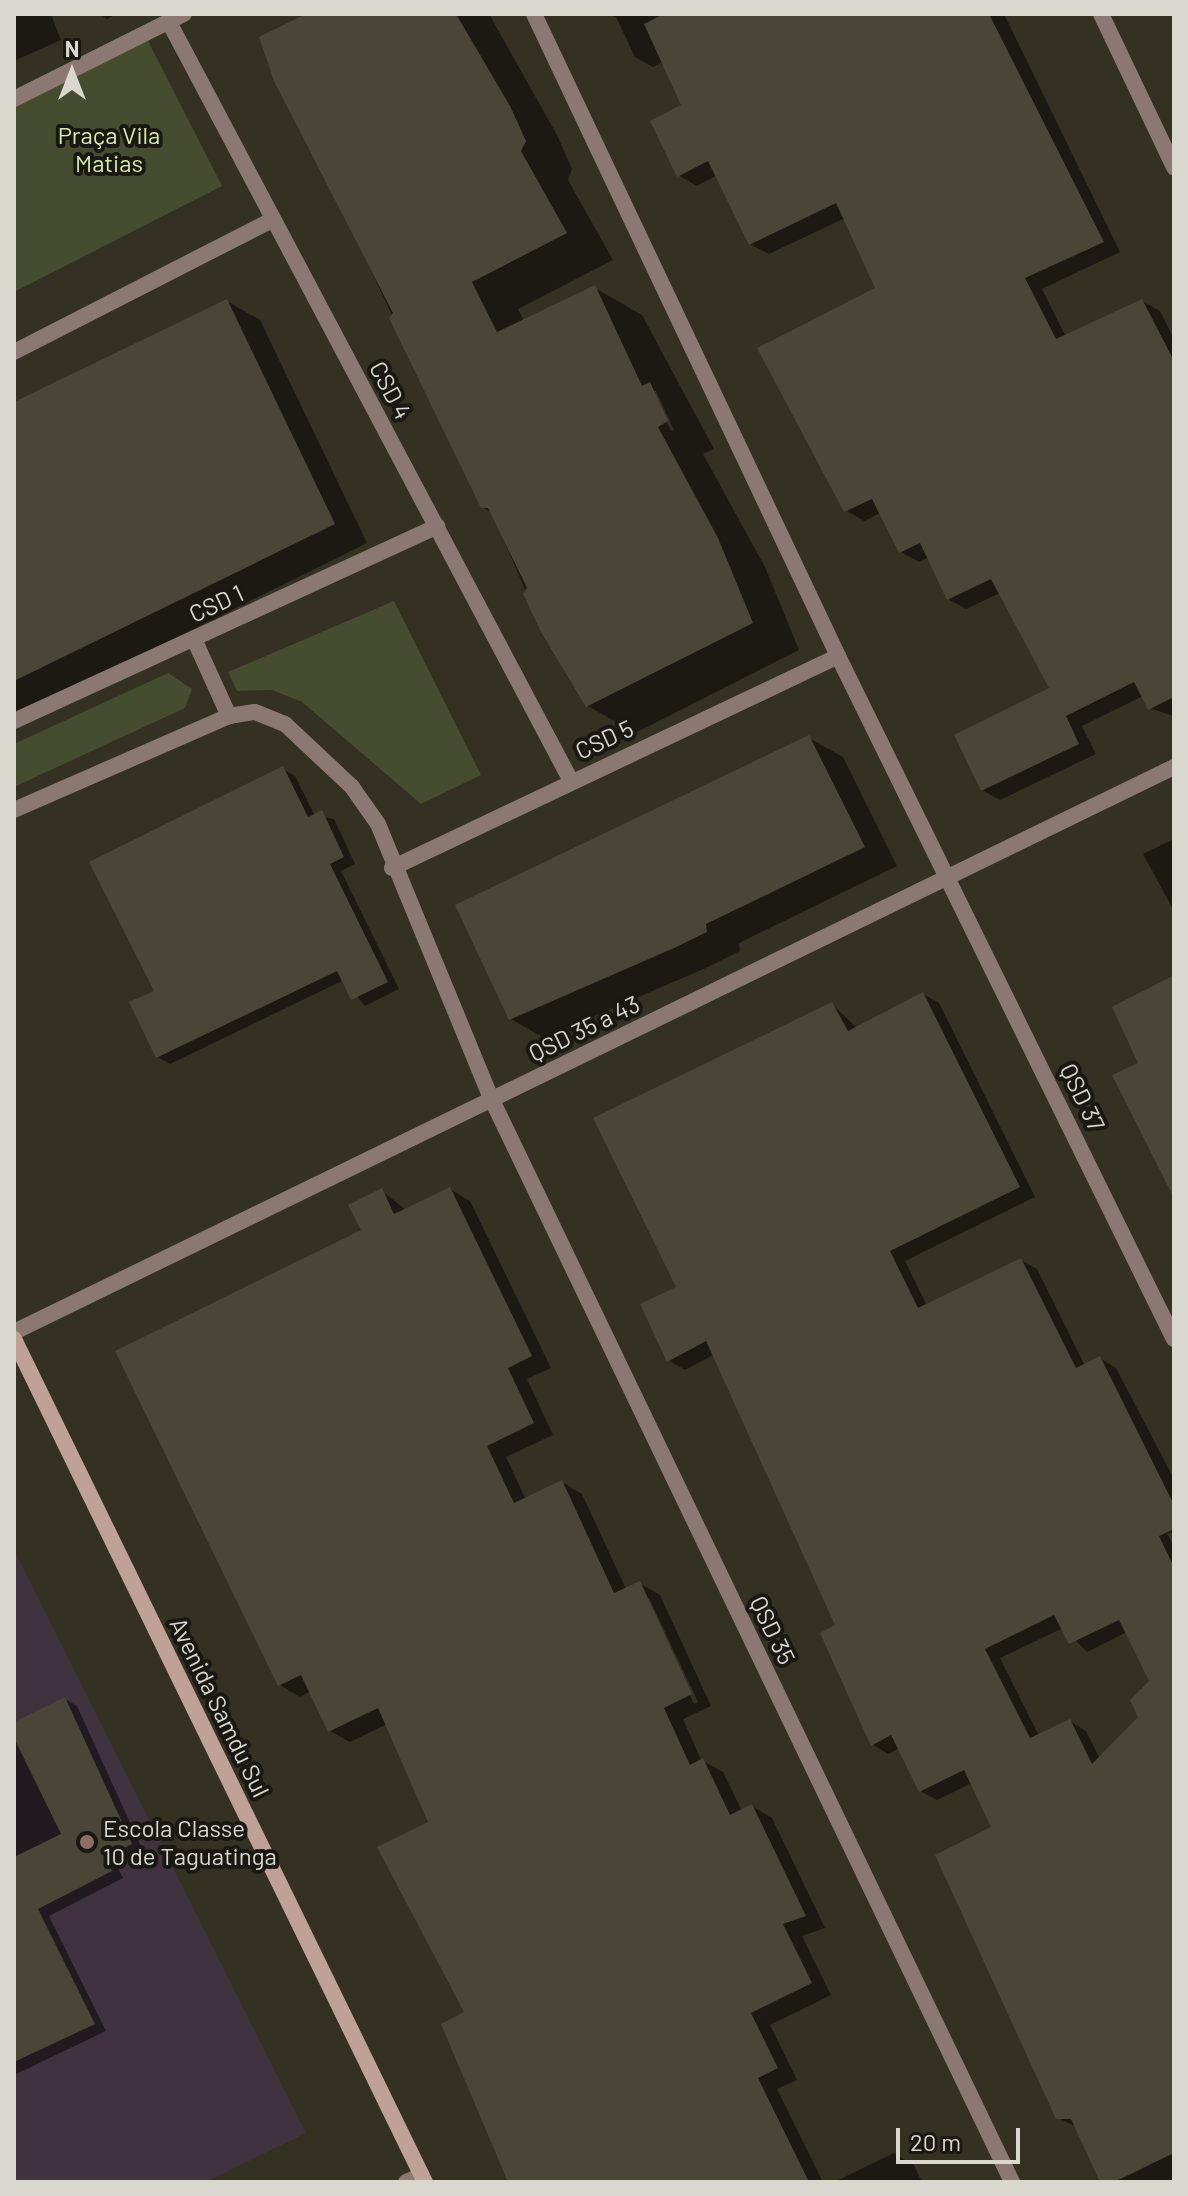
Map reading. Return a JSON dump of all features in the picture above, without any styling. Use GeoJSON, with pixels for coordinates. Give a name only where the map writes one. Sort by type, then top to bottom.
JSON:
{"type":"FeatureCollection","features":[{"type":"Feature","properties":{"kind":"street","name":"QSD 37"},"geometry":{"type":"LineString","coordinates":[[534,14],[838,656],[949,876],[1174,1339]]}},
{"type":"Feature","properties":{"kind":"street"},"geometry":{"type":"LineString","coordinates":[[1101,14],[1174,167]]}},
{"type":"Feature","properties":{"kind":"street"},"geometry":{"type":"LineString","coordinates":[[14,99],[177,18]]}},
{"type":"Feature","properties":{"kind":"street","name":"CSD 4"},"geometry":{"type":"LineString","coordinates":[[177,18],[272,220],[571,781]]}},
{"type":"Feature","properties":{"kind":"street"},"geometry":{"type":"LineString","coordinates":[[14,352],[272,220]]}},
{"type":"Feature","properties":{"kind":"street","name":"CSD 1"},"geometry":{"type":"LineString","coordinates":[[14,721],[437,526]]}},
{"type":"Feature","properties":{"kind":"street"},"geometry":{"type":"LineString","coordinates":[[14,810],[229,716],[194,639]]}},
{"type":"Feature","properties":{"kind":"street","name":"CSD 5"},"geometry":{"type":"LineString","coordinates":[[392,868],[838,656]]}},
{"type":"Feature","properties":{"kind":"street","name":"QSD 35"},"geometry":{"type":"LineString","coordinates":[[229,716],[255,712],[285,724],[352,787],[378,824],[392,868],[492,1100],[1012,2182]]}},
{"type":"Feature","properties":{"kind":"street","name":"QSD 35 a 43"},"geometry":{"type":"LineString","coordinates":[[14,1332],[1174,767]]}},
{"type":"Feature","properties":{"kind":"street","name":"Avenida Samdu Sul"},"geometry":{"type":"LineString","coordinates":[[14,1339],[418,2180]]}},
{"type":"Feature","properties":{"kind":"shaded area","name":"Escola Classe 10 de Taguatinga"},"geometry":{"type":"Polygon","coordinates":[[[14,1550],[306,2133],[206,2182],[14,2182],[14,1550]]]}},
{"type":"Feature","properties":{"kind":"green space","name":"Praça Vila Matias"},"geometry":{"type":"Polygon","coordinates":[[[146,37],[222,186],[14,292],[14,103],[146,37]]]}},
{"type":"Feature","properties":{"kind":"green space"},"geometry":{"type":"Polygon","coordinates":[[[394,601],[481,775],[421,804],[302,702],[272,690],[237,691],[228,672],[394,601]]]}},
{"type":"Feature","properties":{"kind":"green space"},"geometry":{"type":"Polygon","coordinates":[[[168,673],[192,689],[185,708],[14,787],[14,744],[168,673]]]}},
{"type":"Feature","properties":{"kind":"building"},"geometry":{"type":"Polygon","coordinates":[[[306,14],[456,14],[510,106],[526,141],[521,151],[567,233],[472,282],[497,332],[595,285],[642,386],[650,382],[668,421],[658,427],[718,538],[753,623],[586,707],[541,632],[523,594],[527,588],[488,508],[481,508],[389,318],[393,313],[274,81],[259,37],[306,14]]]}},
{"type":"Feature","properties":{"kind":"building"},"geometry":{"type":"Polygon","coordinates":[[[664,14],[989,14],[1104,242],[1025,278],[1056,339],[1142,299],[1174,361],[1174,697],[1148,710],[1134,682],[1066,716],[1079,744],[981,791],[954,735],[1049,688],[991,579],[947,600],[920,543],[899,553],[872,499],[844,512],[757,348],[875,288],[836,203],[749,245],[708,161],[677,177],[650,121],[681,105],[644,24],[664,14]]]}},
{"type":"Feature","properties":{"kind":"building"},"geometry":{"type":"Polygon","coordinates":[[[227,299],[335,524],[14,681],[14,402],[227,299]]]}},
{"type":"Feature","properties":{"kind":"building"},"geometry":{"type":"Polygon","coordinates":[[[809,735],[865,847],[706,924],[707,932],[509,1020],[455,905],[809,735]]]}},
{"type":"Feature","properties":{"kind":"building"},"geometry":{"type":"Polygon","coordinates":[[[283,766],[308,817],[322,810],[344,857],[330,864],[388,982],[351,1000],[337,971],[156,1058],[129,1002],[154,991],[89,862],[283,766]]]}},
{"type":"Feature","properties":{"kind":"building"},"geometry":{"type":"Polygon","coordinates":[[[1174,975],[1174,1198],[1112,1075],[1138,1063],[1112,1007],[1174,975]]]}},
{"type":"Feature","properties":{"kind":"building"},"geometry":{"type":"Polygon","coordinates":[[[923,992],[1020,1187],[890,1251],[918,1308],[1021,1258],[1076,1368],[1100,1356],[1174,1505],[1174,1529],[1159,1536],[1174,1567],[1174,2153],[1114,2182],[1100,2182],[1071,2119],[1056,2119],[935,1855],[991,1827],[964,1770],[919,1792],[891,1735],[871,1746],[820,1633],[835,1625],[706,1341],[667,1362],[640,1304],[676,1287],[593,1118],[832,1002],[848,1031],[923,992]],[[1054,1615],[985,1649],[1030,1738],[1070,1719],[1092,1764],[1138,1717],[1130,1700],[1149,1681],[1119,1620],[1069,1644],[1054,1615]]]}},
{"type":"Feature","properties":{"kind":"building"},"geometry":{"type":"Polygon","coordinates":[[[450,1187],[532,1356],[508,1368],[534,1423],[487,1446],[514,1503],[562,1480],[614,1593],[640,1581],[692,1694],[664,1708],[690,1765],[703,1758],[730,1815],[752,1804],[806,1916],[783,1924],[812,1983],[751,2013],[778,2068],[758,2078],[809,2182],[508,2182],[441,2024],[464,2012],[377,1847],[428,1822],[378,1708],[328,1732],[301,1675],[278,1686],[115,1351],[361,1230],[348,1205],[382,1188],[394,1214],[450,1187]]]}},
{"type":"Feature","properties":{"kind":"building"},"geometry":{"type":"Polygon","coordinates":[[[65,1697],[132,1844],[105,1857],[112,1871],[38,1909],[95,2024],[14,2062],[14,1857],[61,1834],[14,1738],[14,1722],[65,1697]]]}},
{"type":"Feature","properties":{"kind":"place","name":"Escola Classe 10 de Taguatinga"},"geometry":{"type":"Point","coordinates":[87,1842]}}]}
